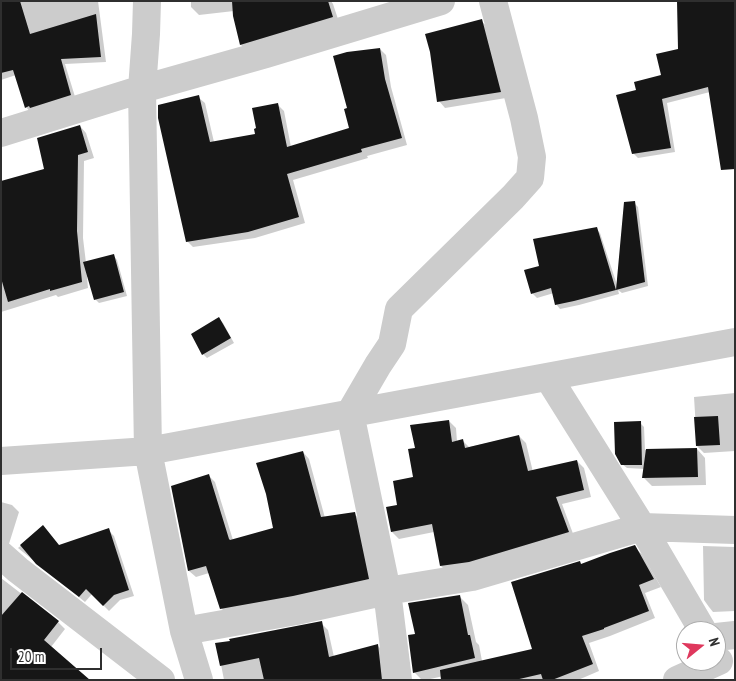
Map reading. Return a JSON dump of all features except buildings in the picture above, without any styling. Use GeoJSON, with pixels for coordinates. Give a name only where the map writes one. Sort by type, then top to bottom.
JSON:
{"type":"FeatureCollection","features":[{"type":"Feature","properties":{"kind":"street"},"geometry":{"type":"LineString","coordinates":[[147,1],[142,89],[148,450],[184,631],[199,680]]}},
{"type":"Feature","properties":{"kind":"street"},"geometry":{"type":"LineString","coordinates":[[1,133],[142,89],[441,1]]}},
{"type":"Feature","properties":{"kind":"street"},"geometry":{"type":"LineString","coordinates":[[398,680],[387,591],[350,413],[392,344],[399,309],[530,178],[532,157],[526,128],[493,1]]}},
{"type":"Feature","properties":{"kind":"street"},"geometry":{"type":"LineString","coordinates":[[1,461],[148,450],[735,342]]}},
{"type":"Feature","properties":{"kind":"street"},"geometry":{"type":"LineString","coordinates":[[548,377],[642,527],[697,621]]}},
{"type":"Feature","properties":{"kind":"street"},"geometry":{"type":"LineString","coordinates":[[184,631],[296,611],[387,591],[472,577],[642,527],[735,530]]}},
{"type":"Feature","properties":{"kind":"street"},"geometry":{"type":"LineString","coordinates":[[1,555],[161,680]]}},
{"type":"Feature","properties":{"kind":"street"},"geometry":{"type":"LineString","coordinates":[[726,647],[735,635]]}},
{"type":"Feature","properties":{"kind":"street"},"geometry":{"type":"LineString","coordinates":[[677,680],[694,671]]}}]}
